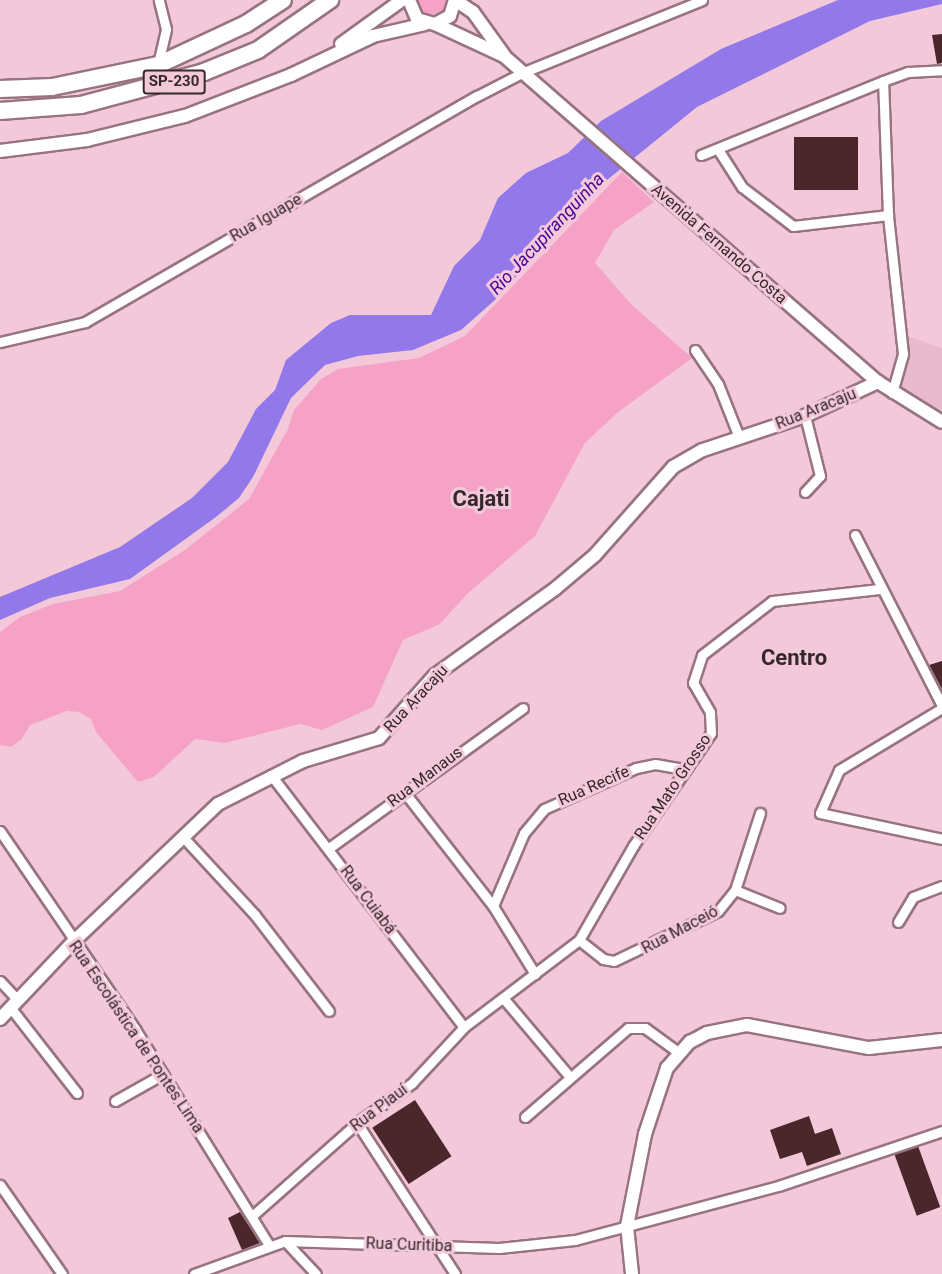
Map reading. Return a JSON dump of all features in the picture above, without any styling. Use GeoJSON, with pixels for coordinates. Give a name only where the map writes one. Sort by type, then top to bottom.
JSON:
{"type":"FeatureCollection","features":[{"type":"Feature","properties":{"kind":"highway","name":"SP-230"},"geometry":{"type":"LineString","coordinates":[[0,111],[81,105],[204,72],[258,50],[330,0]]}},
{"type":"Feature","properties":{"kind":"highway","name":"SP-230"},"geometry":{"type":"LineString","coordinates":[[0,89],[52,87],[158,65],[278,3]]}},
{"type":"Feature","properties":{"kind":"street"},"geometry":{"type":"LineString","coordinates":[[158,65],[166,29],[159,0]]}},
{"type":"Feature","properties":{"kind":"street"},"geometry":{"type":"LineString","coordinates":[[0,151],[87,140],[185,116],[291,75],[330,52],[402,0]]}},
{"type":"Feature","properties":{"kind":"street"},"geometry":{"type":"LineString","coordinates":[[409,0],[411,13],[430,24]]}},
{"type":"Feature","properties":{"kind":"street"},"geometry":{"type":"LineString","coordinates":[[330,52],[430,24],[450,16],[455,0]]}},
{"type":"Feature","properties":{"kind":"street","name":"Avenida Fernando Costa"},"geometry":{"type":"LineString","coordinates":[[455,0],[473,12],[504,56]]}},
{"type":"Feature","properties":{"kind":"street","name":"Rua Iguape"},"geometry":{"type":"LineString","coordinates":[[0,342],[85,322],[524,72],[700,0]]}},
{"type":"Feature","properties":{"kind":"street","name":"Avenida Fernando Costa"},"geometry":{"type":"LineString","coordinates":[[430,24],[504,56],[554,102],[878,382],[892,393],[942,422]]}},
{"type":"Feature","properties":{"kind":"street"},"geometry":{"type":"LineString","coordinates":[[701,156],[719,151],[908,72],[942,70]]}},
{"type":"Feature","properties":{"kind":"street"},"geometry":{"type":"LineString","coordinates":[[883,81],[888,214],[903,354],[892,393]]}},
{"type":"Feature","properties":{"kind":"street"},"geometry":{"type":"LineString","coordinates":[[719,151],[742,188],[793,226],[888,214]]}},
{"type":"Feature","properties":{"kind":"street"},"geometry":{"type":"LineString","coordinates":[[695,350],[718,384],[739,437]]}},
{"type":"Feature","properties":{"kind":"street","name":"Rua Aracaju"},"geometry":{"type":"LineString","coordinates":[[0,1019],[73,942],[218,804],[271,775],[379,738],[435,675],[556,588],[595,555],[673,467],[739,437],[805,416],[878,382]]}},
{"type":"Feature","properties":{"kind":"street"},"geometry":{"type":"LineString","coordinates":[[805,416],[820,476],[805,492]]}},
{"type":"Feature","properties":{"kind":"street"},"geometry":{"type":"LineString","coordinates":[[855,535],[879,589],[942,707],[839,770],[820,813],[942,839]]}},
{"type":"Feature","properties":{"kind":"street","name":"Rua Mato Grosso"},"geometry":{"type":"LineString","coordinates":[[504,999],[579,940],[684,770],[711,733],[710,712],[693,683],[702,655],[772,601],[879,589]]}},
{"type":"Feature","properties":{"kind":"street","name":"Rua Manaus"},"geometry":{"type":"LineString","coordinates":[[329,848],[523,708]]}},
{"type":"Feature","properties":{"kind":"street","name":"Rua Recife"},"geometry":{"type":"LineString","coordinates":[[493,906],[524,833],[544,809],[636,768],[655,764],[684,770]]}},
{"type":"Feature","properties":{"kind":"street","name":"Rua Cuiabá"},"geometry":{"type":"LineString","coordinates":[[271,775],[464,1027]]}},
{"type":"Feature","properties":{"kind":"street"},"geometry":{"type":"LineString","coordinates":[[405,793],[493,906],[536,974]]}},
{"type":"Feature","properties":{"kind":"street","name":"Rua Maceió"},"geometry":{"type":"LineString","coordinates":[[579,940],[603,959],[627,957],[718,911],[735,890],[760,813]]}},
{"type":"Feature","properties":{"kind":"street","name":"Rua Escolástica de Pontes Lima"},"geometry":{"type":"LineString","coordinates":[[0,831],[163,1074],[269,1245]]}},
{"type":"Feature","properties":{"kind":"street"},"geometry":{"type":"LineString","coordinates":[[183,837],[255,915],[329,1011]]}},
{"type":"Feature","properties":{"kind":"street"},"geometry":{"type":"LineString","coordinates":[[898,922],[913,897],[942,886]]}},
{"type":"Feature","properties":{"kind":"street"},"geometry":{"type":"LineString","coordinates":[[735,890],[780,908]]}},
{"type":"Feature","properties":{"kind":"street"},"geometry":{"type":"LineString","coordinates":[[0,981],[77,1093]]}},
{"type":"Feature","properties":{"kind":"street"},"geometry":{"type":"LineString","coordinates":[[504,999],[569,1076]]}},
{"type":"Feature","properties":{"kind":"street","name":"Rua Piauí"},"geometry":{"type":"LineString","coordinates":[[252,1216],[357,1124],[412,1083],[464,1027],[504,999]]}},
{"type":"Feature","properties":{"kind":"street"},"geometry":{"type":"LineString","coordinates":[[632,1274],[627,1226],[655,1100],[678,1052],[707,1033],[747,1025],[869,1048],[942,1040]]}},
{"type":"Feature","properties":{"kind":"street"},"geometry":{"type":"LineString","coordinates":[[525,1117],[569,1076],[628,1028],[645,1028],[678,1052]]}},
{"type":"Feature","properties":{"kind":"street"},"geometry":{"type":"LineString","coordinates":[[115,1101],[163,1074]]}},
{"type":"Feature","properties":{"kind":"street"},"geometry":{"type":"LineString","coordinates":[[357,1124],[455,1274]]}},
{"type":"Feature","properties":{"kind":"street","name":"Rua Curitiba"},"geometry":{"type":"LineString","coordinates":[[194,1274],[285,1241],[436,1247],[540,1245],[627,1226],[781,1185],[942,1131]]}},
{"type":"Feature","properties":{"kind":"street"},"geometry":{"type":"LineString","coordinates":[[0,1185],[62,1274]]}},
{"type":"Feature","properties":{"kind":"street"},"geometry":{"type":"LineString","coordinates":[[285,1241],[316,1274]]}},
{"type":"Feature","properties":{"kind":"shaded area"},"geometry":{"type":"Polygon","coordinates":[[[416,0],[452,0],[448,11],[428,15],[411,6],[416,0]]]}},
{"type":"Feature","properties":{"kind":"shaded area"},"geometry":{"type":"Polygon","coordinates":[[[622,172],[654,202],[614,230],[595,263],[632,305],[692,358],[617,413],[585,443],[535,536],[467,594],[440,624],[403,640],[373,707],[322,730],[300,724],[225,743],[195,739],[154,777],[138,782],[96,732],[91,719],[79,712],[67,711],[30,725],[21,740],[11,747],[0,745],[0,632],[20,617],[53,604],[120,591],[185,550],[249,499],[288,429],[294,410],[321,379],[338,369],[419,358],[465,336],[622,172]]]}},
{"type":"Feature","properties":{"kind":"shaded area"},"geometry":{"type":"Polygon","coordinates":[[[904,335],[942,348],[942,411],[897,387],[908,367],[904,335]]]}},
{"type":"Feature","properties":{"kind":"water","name":"Rio Jacupiranguinha"},"geometry":{"type":"Polygon","coordinates":[[[838,0],[942,0],[942,4],[870,21],[697,107],[591,193],[496,299],[461,330],[413,350],[358,356],[325,365],[291,398],[253,477],[239,498],[216,517],[130,579],[50,598],[0,620],[0,597],[120,547],[192,498],[228,462],[256,409],[275,390],[286,360],[331,323],[350,315],[431,315],[454,266],[480,240],[498,198],[526,173],[568,153],[601,121],[721,49],[838,0]]]}},
{"type":"Feature","properties":{"kind":"building"},"geometry":{"type":"Polygon","coordinates":[[[942,34],[942,63],[937,64],[932,35],[942,34]]]}},
{"type":"Feature","properties":{"kind":"building"},"geometry":{"type":"Polygon","coordinates":[[[794,137],[858,137],[858,190],[794,190],[794,137]]]}},
{"type":"Feature","properties":{"kind":"building"},"geometry":{"type":"Polygon","coordinates":[[[942,661],[942,689],[929,665],[942,661]]]}},
{"type":"Feature","properties":{"kind":"building"},"geometry":{"type":"Polygon","coordinates":[[[415,1100],[451,1156],[409,1184],[372,1128],[415,1100]]]}},
{"type":"Feature","properties":{"kind":"building"},"geometry":{"type":"Polygon","coordinates":[[[809,1116],[815,1134],[832,1128],[841,1154],[807,1166],[802,1152],[780,1159],[770,1130],[809,1116]]]}},
{"type":"Feature","properties":{"kind":"building"},"geometry":{"type":"Polygon","coordinates":[[[918,1146],[940,1207],[917,1216],[895,1155],[918,1146]]]}},
{"type":"Feature","properties":{"kind":"building"},"geometry":{"type":"Polygon","coordinates":[[[240,1212],[260,1243],[242,1250],[228,1218],[240,1212]]]}},
{"type":"Feature","properties":{"kind":"district","name":"Cajati"},"geometry":{"type":"Point","coordinates":[481,499]}},
{"type":"Feature","properties":{"kind":"district","name":"Centro"},"geometry":{"type":"Point","coordinates":[794,658]}}]}
